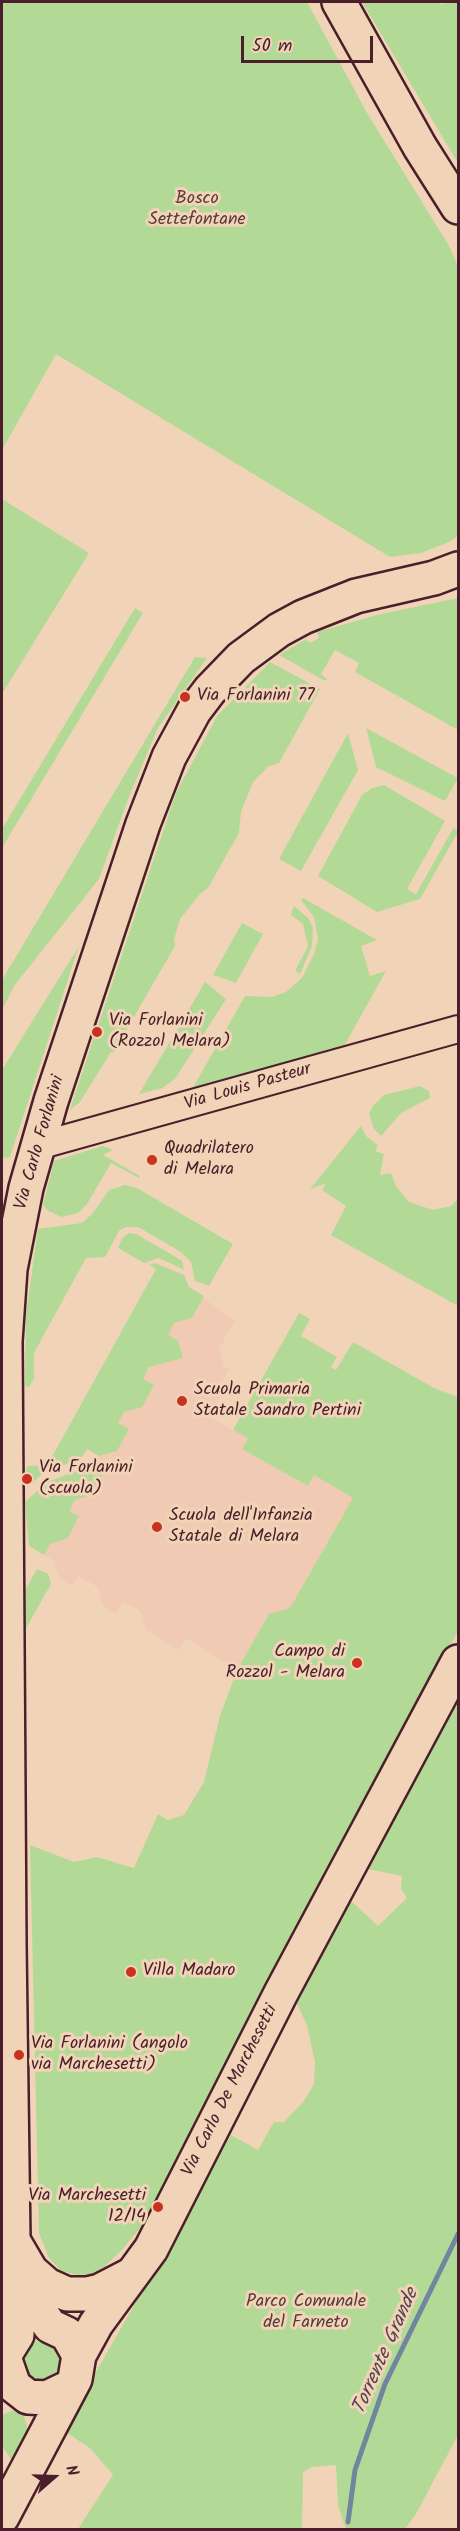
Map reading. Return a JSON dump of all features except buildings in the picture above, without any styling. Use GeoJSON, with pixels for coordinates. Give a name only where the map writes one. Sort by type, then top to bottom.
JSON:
{"type":"FeatureCollection","features":[{"type":"Feature","properties":{"kind":"main road"},"geometry":{"type":"LineString","coordinates":[[339,2],[420,147],[459,207]]}},
{"type":"Feature","properties":{"kind":"main road","name":"Via Carlo Forlanini"},"geometry":{"type":"LineString","coordinates":[[8,2356],[13,2240],[5,1341],[10,1269],[38,1146],[159,779],[180,735],[199,704],[241,658],[279,630],[303,617],[356,596],[434,578],[459,569]]}},
{"type":"Feature","properties":{"kind":"main road","name":"Via Carlo De Marchesetti"},"geometry":{"type":"LineString","coordinates":[[12,2482],[75,2379],[79,2355],[96,2324],[151,2249],[281,1993],[459,1662]]}},
{"type":"Feature","properties":{"kind":"main road"},"geometry":{"type":"LineString","coordinates":[[13,2240],[31,2271],[47,2285],[66,2294],[87,2294],[100,2291],[134,2273]]}},
{"type":"Feature","properties":{"kind":"main road"},"geometry":{"type":"LineString","coordinates":[[13,2240],[26,2282],[50,2326],[67,2334],[79,2355]]}},
{"type":"Feature","properties":{"kind":"main road"},"geometry":{"type":"LineString","coordinates":[[15,2403],[15,2386],[8,2356],[33,2326],[50,2326],[85,2310],[134,2273]]}},
{"type":"Feature","properties":{"kind":"main road"},"geometry":{"type":"LineString","coordinates":[[15,2403],[47,2398],[68,2388]]}},
{"type":"Feature","properties":{"kind":"main road"},"geometry":{"type":"LineString","coordinates":[[12,2482],[39,2427],[37,2411],[15,2403]]}},
{"type":"Feature","properties":{"kind":"street","name":"Via Louis Pasteur"},"geometry":{"type":"LineString","coordinates":[[38,1146],[459,1029]]}},
{"type":"Feature","properties":{"kind":"shaded area"},"geometry":{"type":"Polygon","coordinates":[[[203,1298],[235,1320],[219,1349],[224,1366],[229,1369],[217,1391],[222,1394],[210,1417],[248,1438],[242,1449],[308,1486],[314,1475],[353,1498],[290,1608],[269,1614],[237,1670],[188,1638],[179,1650],[146,1629],[141,1612],[123,1601],[116,1613],[102,1605],[97,1587],[78,1575],[72,1585],[63,1581],[59,1578],[53,1560],[44,1555],[50,1544],[79,1517],[69,1511],[75,1500],[92,1494],[104,1473],[93,1467],[99,1456],[117,1450],[129,1430],[118,1423],[124,1412],[154,1385],[143,1379],[174,1323],[203,1298]]]}},
{"type":"Feature","properties":{"kind":"green space","name":"Bosco Settefontane"},"geometry":{"type":"Polygon","coordinates":[[[2,2],[307,2],[367,113],[448,244],[458,266],[458,536],[421,553],[390,557],[56,354],[2,450],[2,2]]]}},
{"type":"Feature","properties":{"kind":"green space"},"geometry":{"type":"Polygon","coordinates":[[[362,2],[438,2],[440,4],[458,2],[458,163],[362,2]]]}},
{"type":"Feature","properties":{"kind":"green space"},"geometry":{"type":"Polygon","coordinates":[[[2,499],[89,553],[2,694],[2,499]]]}},
{"type":"Feature","properties":{"kind":"green space"},"geometry":{"type":"Polygon","coordinates":[[[458,598],[458,730],[355,672],[359,663],[335,650],[321,674],[327,679],[325,681],[279,655],[306,639],[310,643],[319,638],[317,632],[377,615],[458,598]]]}},
{"type":"Feature","properties":{"kind":"green space"},"geometry":{"type":"Polygon","coordinates":[[[135,608],[143,613],[2,848],[2,829],[135,608]]]}},
{"type":"Feature","properties":{"kind":"green space"},"geometry":{"type":"Polygon","coordinates":[[[195,657],[207,658],[158,728],[130,794],[99,879],[14,986],[2,1010],[2,980],[195,657]]]}},
{"type":"Feature","properties":{"kind":"green space"},"geometry":{"type":"Polygon","coordinates":[[[270,662],[320,689],[279,763],[269,766],[253,782],[241,812],[239,833],[208,888],[200,894],[180,919],[174,939],[175,946],[113,1053],[111,1052],[80,1102],[70,1110],[94,1037],[100,1039],[103,1028],[98,1026],[176,793],[217,716],[270,662]]]}},
{"type":"Feature","properties":{"kind":"green space"},"geometry":{"type":"Polygon","coordinates":[[[366,728],[458,778],[445,801],[376,767],[366,728]]]}},
{"type":"Feature","properties":{"kind":"green space"},"geometry":{"type":"Polygon","coordinates":[[[348,733],[358,770],[301,871],[279,859],[348,733]]]}},
{"type":"Feature","properties":{"kind":"green space"},"geometry":{"type":"Polygon","coordinates":[[[384,785],[445,821],[407,889],[416,894],[454,827],[458,832],[420,899],[377,912],[318,876],[362,795],[372,788],[384,785]]]}},
{"type":"Feature","properties":{"kind":"green space"},"geometry":{"type":"Polygon","coordinates":[[[303,898],[377,940],[361,946],[370,976],[386,971],[343,1048],[191,1091],[245,996],[272,997],[286,992],[302,978],[314,954],[318,939],[314,917],[301,900],[303,898]]]}},
{"type":"Feature","properties":{"kind":"green space"},"geometry":{"type":"Polygon","coordinates":[[[294,906],[308,918],[313,927],[312,946],[300,974],[295,971],[308,946],[303,924],[291,915],[294,906]]]}},
{"type":"Feature","properties":{"kind":"green space"},"geometry":{"type":"Polygon","coordinates":[[[242,923],[263,934],[236,983],[213,975],[242,923]]]}},
{"type":"Feature","properties":{"kind":"green space"},"geometry":{"type":"Polygon","coordinates":[[[79,946],[10,1157],[2,1158],[2,1070],[79,946]]]}},
{"type":"Feature","properties":{"kind":"green space"},"geometry":{"type":"Polygon","coordinates":[[[205,982],[226,999],[175,1079],[162,1088],[139,1094],[205,982]]]}},
{"type":"Feature","properties":{"kind":"green space"},"geometry":{"type":"Polygon","coordinates":[[[420,1086],[429,1091],[430,1098],[401,1113],[381,1136],[374,1129],[369,1114],[373,1106],[384,1095],[420,1086]]]}},
{"type":"Feature","properties":{"kind":"green space"},"geometry":{"type":"Polygon","coordinates":[[[361,1126],[366,1136],[378,1145],[375,1151],[384,1154],[380,1175],[391,1173],[396,1186],[409,1202],[433,1210],[451,1206],[458,1199],[458,1306],[331,1235],[346,1206],[322,1190],[326,1183],[310,1189],[361,1126]]]}},
{"type":"Feature","properties":{"kind":"green space"},"geometry":{"type":"Polygon","coordinates":[[[103,1146],[113,1150],[103,1155],[140,1176],[139,1178],[111,1163],[87,1204],[78,1213],[61,1217],[47,1210],[43,1205],[54,1161],[103,1146]]]}},
{"type":"Feature","properties":{"kind":"green space"},"geometry":{"type":"Polygon","coordinates":[[[125,1185],[137,1188],[233,1244],[209,1286],[195,1281],[191,1262],[181,1252],[138,1227],[126,1227],[119,1231],[105,1257],[86,1258],[34,1353],[34,1378],[29,1387],[25,1386],[26,1314],[38,1229],[82,1223],[93,1213],[109,1190],[125,1185]]]}},
{"type":"Feature","properties":{"kind":"green space"},"geometry":{"type":"Polygon","coordinates":[[[129,1233],[136,1234],[182,1261],[184,1270],[159,1258],[144,1263],[118,1248],[122,1238],[129,1233]]]}},
{"type":"Feature","properties":{"kind":"green space"},"geometry":{"type":"Polygon","coordinates":[[[155,1263],[184,1275],[189,1287],[204,1296],[192,1318],[174,1323],[168,1335],[178,1341],[183,1358],[149,1367],[143,1379],[154,1385],[142,1407],[124,1412],[118,1423],[129,1429],[117,1451],[99,1456],[87,1449],[81,1458],[41,1475],[25,1490],[31,1483],[31,1474],[26,1473],[27,1466],[44,1465],[53,1455],[156,1269],[149,1265],[155,1263]]]}},
{"type":"Feature","properties":{"kind":"green space"},"geometry":{"type":"Polygon","coordinates":[[[299,1313],[310,1319],[301,1336],[337,1357],[331,1367],[336,1370],[353,1342],[434,1388],[458,1397],[458,1631],[145,2222],[122,2250],[104,2267],[91,2274],[76,2275],[60,2270],[49,2258],[39,2233],[30,1845],[74,1862],[97,1857],[134,1868],[158,1814],[168,1820],[184,1815],[204,1782],[220,1716],[237,1670],[269,1614],[290,1608],[353,1498],[314,1475],[308,1486],[242,1449],[248,1438],[233,1430],[299,1313]]]}},
{"type":"Feature","properties":{"kind":"green space"},"geometry":{"type":"Polygon","coordinates":[[[95,1464],[93,1467],[104,1473],[92,1495],[75,1500],[69,1511],[79,1516],[68,1538],[50,1544],[44,1555],[29,1546],[25,1502],[47,1482],[95,1464]]]}},
{"type":"Feature","properties":{"kind":"green space"},"geometry":{"type":"Polygon","coordinates":[[[37,1569],[48,1574],[51,1584],[24,1632],[23,1594],[37,1569]]]}},
{"type":"Feature","properties":{"kind":"green space","name":"Parco Comunale del Farneto"},"geometry":{"type":"Polygon","coordinates":[[[458,1694],[458,2435],[416,2514],[405,2529],[346,2529],[338,2505],[336,2465],[312,2467],[303,2472],[302,2529],[78,2529],[113,2475],[91,2449],[63,2430],[231,2135],[258,2150],[274,2122],[284,2122],[304,2101],[314,2084],[315,2062],[307,2025],[294,1998],[348,1898],[378,1926],[407,1898],[401,1889],[402,1876],[364,1868],[458,1694]]]}},
{"type":"Feature","properties":{"kind":"green space"},"geometry":{"type":"Polygon","coordinates":[[[43,2340],[51,2341],[58,2346],[63,2353],[63,2369],[58,2376],[51,2381],[43,2382],[35,2381],[28,2376],[23,2369],[22,2361],[23,2353],[28,2346],[35,2341],[43,2340]]]}},
{"type":"Feature","properties":{"kind":"green space"},"geometry":{"type":"Polygon","coordinates":[[[21,2407],[27,2426],[26,2440],[17,2468],[2,2446],[2,2415],[21,2407]]]}},
{"type":"Feature","properties":{"kind":"waterway","name":"Torrente Grande"},"geometry":{"type":"LineString","coordinates":[[348,2522],[355,2470],[385,2384],[458,2234]]}},
{"type":"Feature","properties":{"kind":"place","name":"Via Forlanini 77"},"geometry":{"type":"Point","coordinates":[185,697]}},
{"type":"Feature","properties":{"kind":"place","name":"Via Forlanini (Rozzol Melara)"},"geometry":{"type":"Point","coordinates":[97,1032]}},
{"type":"Feature","properties":{"kind":"place","name":"Quadrilatero di Melara"},"geometry":{"type":"Point","coordinates":[152,1160]}},
{"type":"Feature","properties":{"kind":"place","name":"Scuola Primaria Statale Sandro Pertini"},"geometry":{"type":"Point","coordinates":[182,1401]}},
{"type":"Feature","properties":{"kind":"place","name":"Via Forlanini (scuola)"},"geometry":{"type":"Point","coordinates":[27,1479]}},
{"type":"Feature","properties":{"kind":"place","name":"Scuola dell'Infanzia Statale di Melara"},"geometry":{"type":"Point","coordinates":[157,1527]}},
{"type":"Feature","properties":{"kind":"place","name":"Campo di Rozzol - Melara"},"geometry":{"type":"Point","coordinates":[357,1663]}},
{"type":"Feature","properties":{"kind":"place","name":"Villa Madaro"},"geometry":{"type":"Point","coordinates":[131,1972]}},
{"type":"Feature","properties":{"kind":"place","name":"Via Forlanini (angolo via Marchesetti)"},"geometry":{"type":"Point","coordinates":[19,2055]}},
{"type":"Feature","properties":{"kind":"place","name":"Via Marchesetti 12/14"},"geometry":{"type":"Point","coordinates":[158,2207]}}]}
